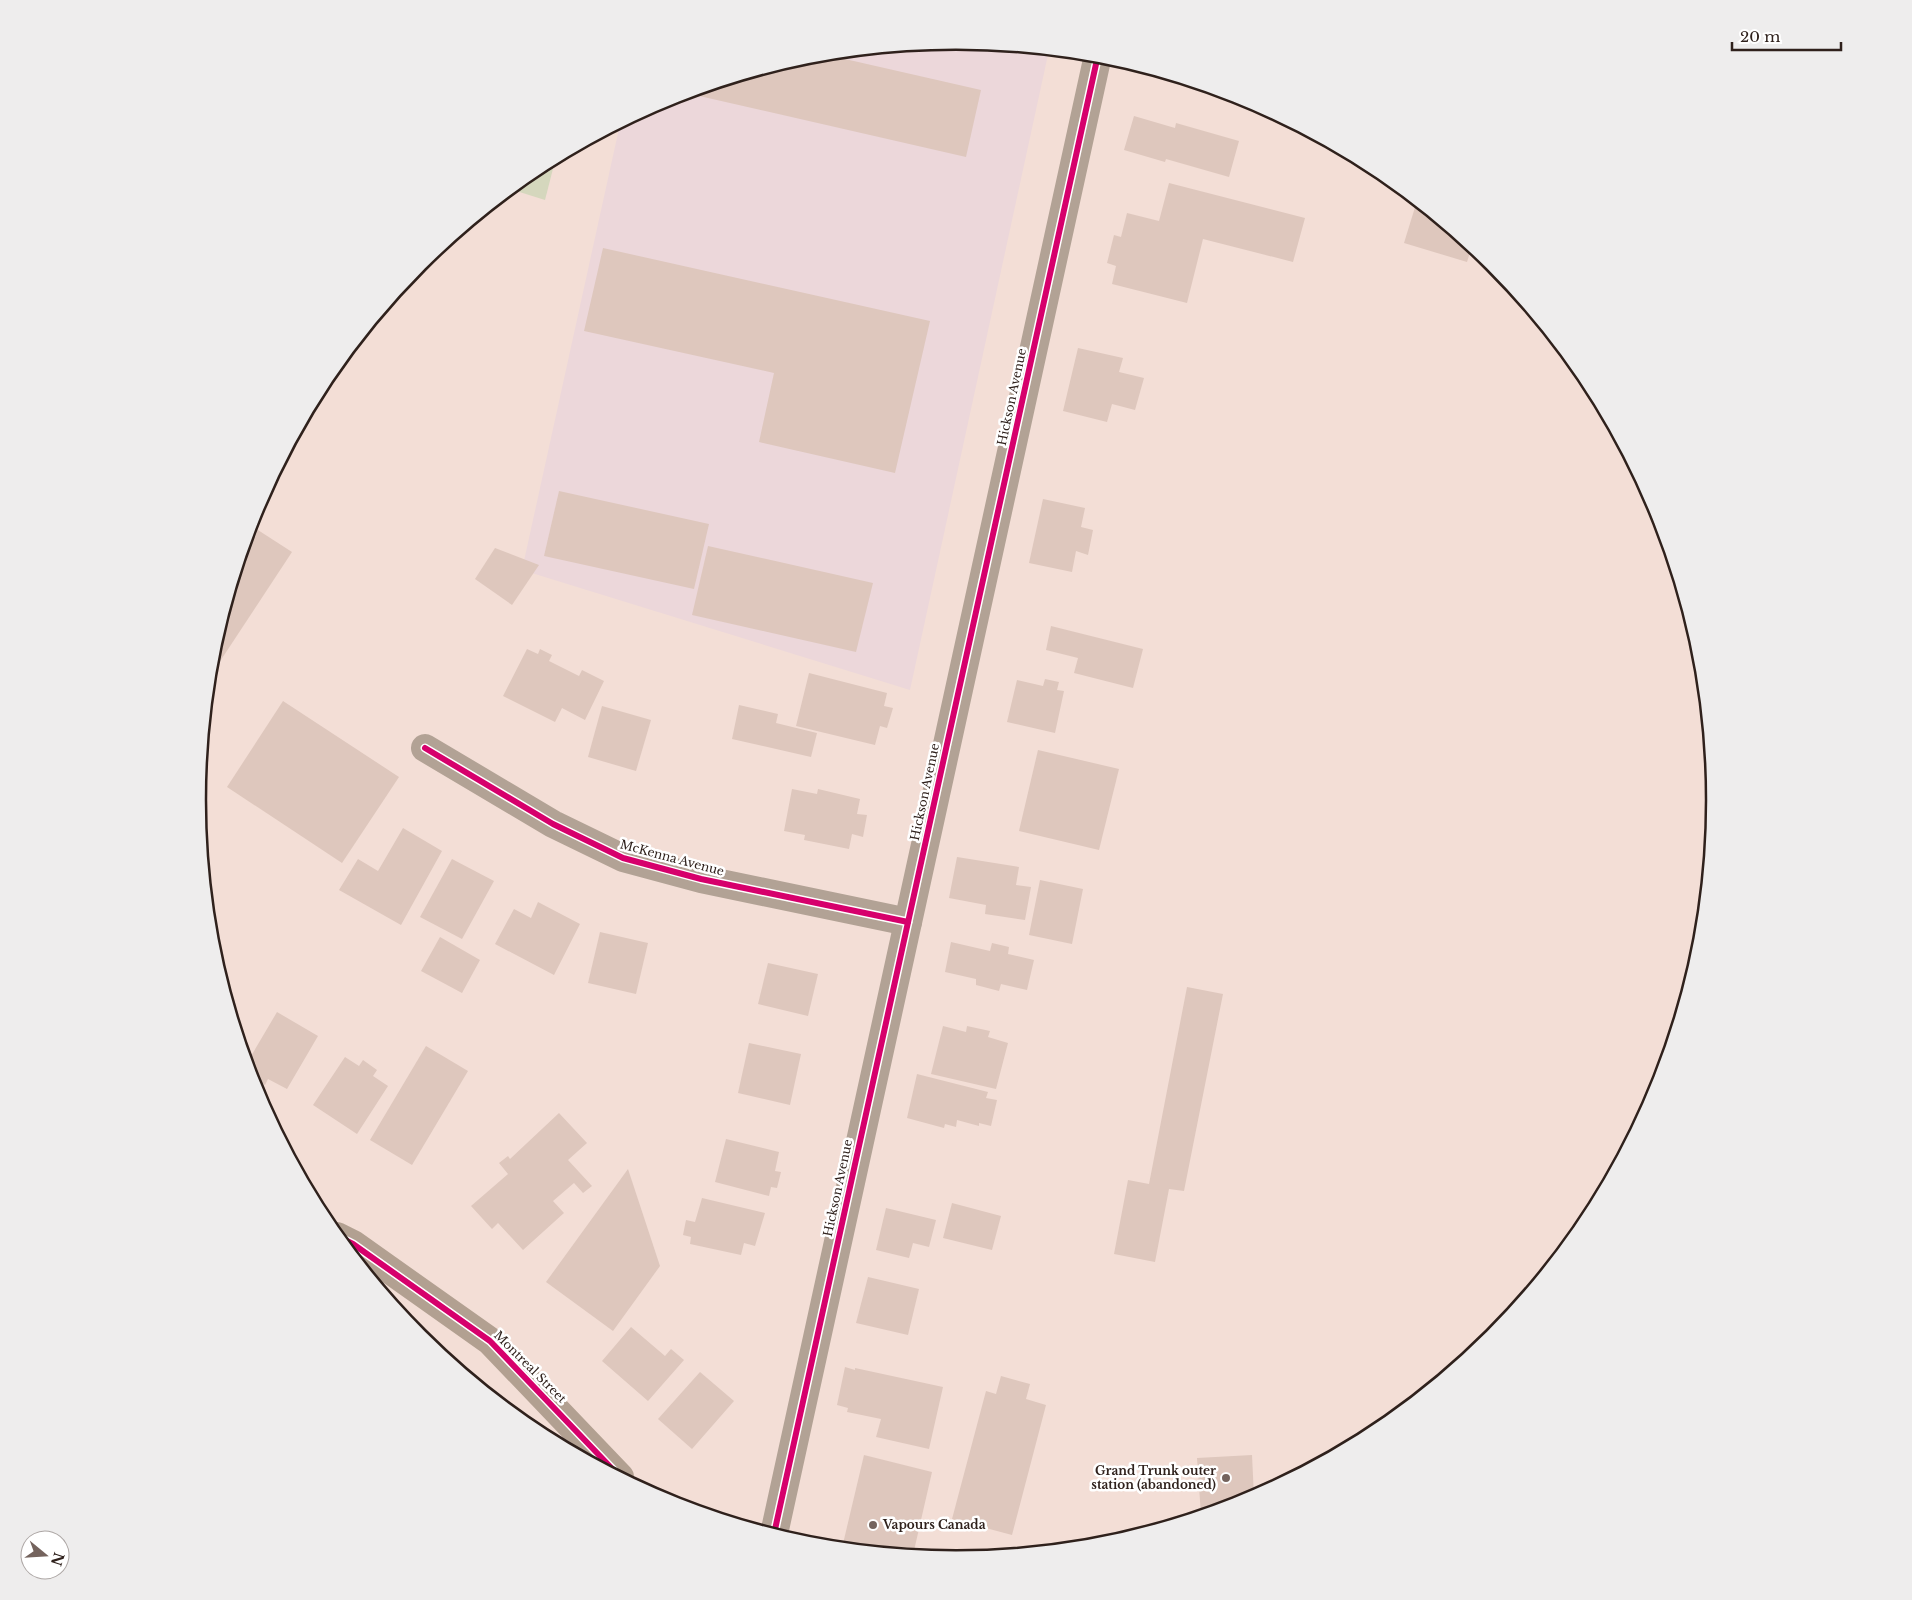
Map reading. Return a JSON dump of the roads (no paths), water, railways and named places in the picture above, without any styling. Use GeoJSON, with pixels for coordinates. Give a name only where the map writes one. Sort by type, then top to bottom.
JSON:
{"type":"FeatureCollection","features":[{"type":"Feature","properties":{"kind":"main road","name":"Montreal Street"},"geometry":{"type":"LineString","coordinates":[[351,1243],[490,1340],[608,1465]]}},
{"type":"Feature","properties":{"kind":"street","name":"Hickson Avenue"},"geometry":{"type":"LineString","coordinates":[[775,1527],[1096,63]]}},
{"type":"Feature","properties":{"kind":"street","name":"McKenna Avenue"},"geometry":{"type":"LineString","coordinates":[[425,748],[554,824],[623,858],[701,879],[908,922]]}},
{"type":"Feature","properties":{"kind":"place","name":"Grand Trunk outer station (abandoned)"},"geometry":{"type":"Point","coordinates":[1226,1478]}},
{"type":"Feature","properties":{"kind":"place","name":"Vapours Canada"},"geometry":{"type":"Point","coordinates":[873,1525]}}]}
